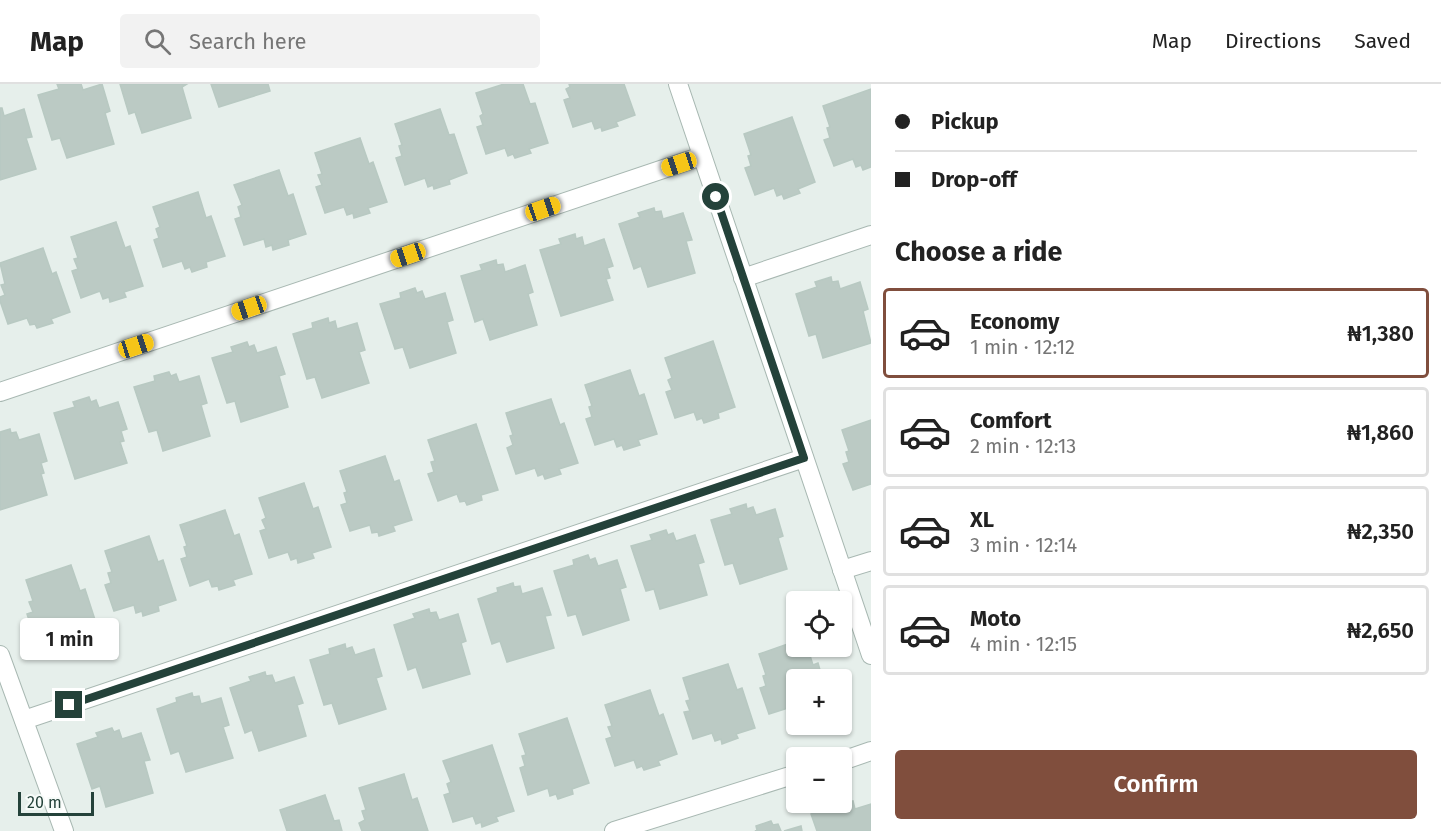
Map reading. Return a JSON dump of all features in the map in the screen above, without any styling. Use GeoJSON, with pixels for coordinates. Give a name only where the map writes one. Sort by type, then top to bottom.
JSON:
{"type":"FeatureCollection","features":[{"type":"Feature","properties":{"kind":"street"},"geometry":{"type":"LineString","coordinates":[[678,84],[871,655]]}},
{"type":"Feature","properties":{"kind":"street"},"geometry":{"type":"LineString","coordinates":[[0,392],[702,156]]}},
{"type":"Feature","properties":{"kind":"street"},"geometry":{"type":"LineString","coordinates":[[744,278],[871,235]]}},
{"type":"Feature","properties":{"kind":"street"},"geometry":{"type":"LineString","coordinates":[[24,720],[804,458]]}},
{"type":"Feature","properties":{"kind":"street"},"geometry":{"type":"LineString","coordinates":[[842,570],[871,561]]}},
{"type":"Feature","properties":{"kind":"street"},"geometry":{"type":"LineString","coordinates":[[0,655],[64,831]]}},
{"type":"Feature","properties":{"kind":"street"},"geometry":{"type":"LineString","coordinates":[[852,757],[871,751]]}},
{"type":"Feature","properties":{"kind":"street"},"geometry":{"type":"LineString","coordinates":[[614,831],[786,777]]}},
{"type":"Feature","properties":{"kind":"building"},"geometry":{"type":"Polygon","coordinates":[[[57,84],[81,84],[83,90],[102,84],[110,111],[105,113],[114,144],[67,158],[60,138],[52,140],[38,95],[59,89],[57,84]]]}},
{"type":"Feature","properties":{"kind":"building"},"geometry":{"type":"Polygon","coordinates":[[[120,84],[187,84],[182,87],[191,118],[142,133],[135,112],[129,114],[120,84]]]}},
{"type":"Feature","properties":{"kind":"building"},"geometry":{"type":"Polygon","coordinates":[[[211,84],[268,84],[270,91],[219,107],[211,84]]]}},
{"type":"Feature","properties":{"kind":"building"},"geometry":{"type":"Polygon","coordinates":[[[504,84],[523,84],[530,104],[535,103],[548,143],[529,149],[531,153],[515,158],[513,154],[508,156],[505,148],[486,154],[477,127],[483,125],[480,116],[483,114],[476,93],[504,84]]]}},
{"type":"Feature","properties":{"kind":"building"},"geometry":{"type":"Polygon","coordinates":[[[569,84],[624,84],[635,115],[616,122],[618,126],[602,131],[601,127],[595,129],[592,121],[573,127],[564,100],[570,98],[566,89],[570,87],[569,84]]]}},
{"type":"Feature","properties":{"kind":"building"},"geometry":{"type":"Polygon","coordinates":[[[871,89],[871,167],[863,170],[861,165],[856,167],[853,159],[834,166],[824,140],[830,138],[827,128],[830,127],[823,106],[871,89]]]}},
{"type":"Feature","properties":{"kind":"building"},"geometry":{"type":"Polygon","coordinates":[[[0,108],[4,116],[24,109],[32,137],[26,138],[36,169],[0,180],[0,108]]]}},
{"type":"Feature","properties":{"kind":"building"},"geometry":{"type":"Polygon","coordinates":[[[440,109],[449,135],[454,134],[467,173],[449,180],[450,184],[434,189],[433,185],[428,187],[425,178],[405,185],[396,158],[402,156],[399,146],[402,145],[395,124],[440,109]]]}},
{"type":"Feature","properties":{"kind":"building"},"geometry":{"type":"Polygon","coordinates":[[[792,117],[815,182],[798,189],[800,193],[784,199],[782,194],[777,196],[774,188],[755,195],[745,168],[751,166],[748,156],[751,155],[744,134],[792,117]]]}},
{"type":"Feature","properties":{"kind":"building"},"geometry":{"type":"Polygon","coordinates":[[[360,138],[369,164],[373,162],[387,202],[368,208],[370,213],[354,218],[353,213],[347,215],[344,207],[325,213],[316,187],[322,185],[318,175],[322,174],[315,153],[360,138]]]}},
{"type":"Feature","properties":{"kind":"building"},"geometry":{"type":"Polygon","coordinates":[[[279,170],[288,196],[293,194],[306,234],[288,240],[289,245],[273,250],[272,245],[266,247],[264,239],[244,245],[235,219],[241,217],[238,207],[242,205],[234,185],[279,170]]]}},
{"type":"Feature","properties":{"kind":"building"},"geometry":{"type":"Polygon","coordinates":[[[198,192],[206,218],[211,216],[225,256],[206,262],[207,267],[192,272],[190,267],[185,269],[182,261],[163,267],[154,240],[159,238],[156,229],[160,227],[153,207],[198,192]]]}},
{"type":"Feature","properties":{"kind":"building"},"geometry":{"type":"Polygon","coordinates":[[[654,208],[655,212],[661,211],[663,219],[683,213],[692,240],[686,241],[695,273],[648,287],[641,266],[634,269],[619,224],[640,217],[638,213],[654,208]]]}},
{"type":"Feature","properties":{"kind":"building"},"geometry":{"type":"Polygon","coordinates":[[[116,222],[125,248],[130,246],[143,286],[124,292],[126,297],[110,302],[109,297],[103,299],[100,291],[81,298],[72,271],[78,269],[74,259],[78,258],[71,237],[116,222]]]}},
{"type":"Feature","properties":{"kind":"building"},"geometry":{"type":"Polygon","coordinates":[[[575,234],[576,239],[582,237],[584,246],[604,239],[613,266],[607,268],[610,278],[606,279],[613,300],[561,316],[540,250],[561,244],[559,239],[575,234]]]}},
{"type":"Feature","properties":{"kind":"building"},"geometry":{"type":"Polygon","coordinates":[[[43,248],[52,274],[56,272],[70,312],[51,319],[53,323],[37,328],[35,324],[30,325],[27,318],[8,324],[0,301],[0,297],[5,295],[1,285],[5,284],[0,263],[43,248]]]}},
{"type":"Feature","properties":{"kind":"building"},"geometry":{"type":"Polygon","coordinates":[[[496,260],[497,265],[503,264],[505,272],[525,265],[533,292],[528,294],[537,325],[490,340],[483,319],[475,322],[461,276],[482,270],[480,265],[496,260]]]}},
{"type":"Feature","properties":{"kind":"building"},"geometry":{"type":"Polygon","coordinates":[[[831,277],[832,282],[838,281],[840,289],[860,282],[868,309],[863,311],[871,343],[823,358],[816,334],[809,336],[796,294],[817,287],[815,282],[831,277]]]}},
{"type":"Feature","properties":{"kind":"building"},"geometry":{"type":"Polygon","coordinates":[[[415,288],[417,293],[422,291],[425,299],[445,293],[453,320],[447,322],[456,353],[410,368],[403,347],[395,349],[380,304],[401,298],[400,293],[415,288]]]}},
{"type":"Feature","properties":{"kind":"building"},"geometry":{"type":"Polygon","coordinates":[[[328,318],[329,323],[335,321],[337,329],[357,323],[365,350],[359,352],[369,383],[322,398],[315,377],[307,379],[293,334],[313,328],[312,323],[328,318]]]}},
{"type":"Feature","properties":{"kind":"building"},"geometry":{"type":"Polygon","coordinates":[[[713,341],[735,407],[718,413],[719,418],[704,423],[702,418],[697,420],[694,412],[675,418],[666,392],[672,390],[668,380],[672,378],[665,358],[713,341]]]}},
{"type":"Feature","properties":{"kind":"building"},"geometry":{"type":"Polygon","coordinates":[[[247,342],[249,347],[254,345],[257,353],[276,347],[285,374],[279,376],[288,407],[241,422],[235,401],[227,403],[212,358],[233,352],[231,347],[247,342]]]}},
{"type":"Feature","properties":{"kind":"building"},"geometry":{"type":"Polygon","coordinates":[[[630,370],[639,396],[644,394],[657,434],[638,440],[640,445],[624,450],[622,445],[617,447],[614,439],[595,445],[586,419],[592,417],[589,407],[592,406],[585,385],[630,370]]]}},
{"type":"Feature","properties":{"kind":"building"},"geometry":{"type":"Polygon","coordinates":[[[169,372],[171,376],[176,374],[179,382],[199,376],[207,403],[201,405],[210,436],[163,451],[157,430],[149,432],[134,387],[155,381],[154,376],[169,372]]]}},
{"type":"Feature","properties":{"kind":"building"},"geometry":{"type":"Polygon","coordinates":[[[89,397],[91,402],[96,400],[99,408],[118,402],[127,429],[121,431],[124,441],[120,442],[127,463],[75,479],[54,413],[75,407],[73,402],[89,397]]]}},
{"type":"Feature","properties":{"kind":"building"},"geometry":{"type":"Polygon","coordinates":[[[551,399],[560,425],[564,423],[578,463],[559,469],[561,474],[545,479],[543,474],[538,476],[535,468],[516,474],[507,448],[513,445],[510,436],[513,435],[506,413],[551,399]]]}},
{"type":"Feature","properties":{"kind":"building"},"geometry":{"type":"Polygon","coordinates":[[[871,420],[871,484],[853,490],[843,464],[849,462],[846,452],[849,451],[842,430],[871,420]]]}},
{"type":"Feature","properties":{"kind":"building"},"geometry":{"type":"Polygon","coordinates":[[[476,424],[498,490],[481,495],[482,500],[467,505],[465,501],[460,502],[457,494],[438,501],[428,474],[434,472],[431,462],[435,461],[428,440],[476,424]]]}},
{"type":"Feature","properties":{"kind":"building"},"geometry":{"type":"Polygon","coordinates":[[[10,429],[11,433],[16,432],[19,440],[39,434],[47,461],[41,463],[44,473],[41,474],[47,495],[0,510],[0,432],[10,429]]]}},
{"type":"Feature","properties":{"kind":"building"},"geometry":{"type":"Polygon","coordinates":[[[385,456],[394,482],[399,480],[412,520],[393,526],[395,531],[379,536],[378,532],[372,533],[370,525],[350,531],[341,505],[347,503],[344,493],[347,492],[340,471],[385,456]]]}},
{"type":"Feature","properties":{"kind":"building"},"geometry":{"type":"Polygon","coordinates":[[[304,483],[313,509],[318,507],[331,547],[312,553],[314,558],[298,563],[297,558],[291,560],[288,552],[269,558],[260,531],[266,529],[262,520],[266,518],[259,498],[304,483]]]}},
{"type":"Feature","properties":{"kind":"building"},"geometry":{"type":"Polygon","coordinates":[[[746,504],[747,509],[753,507],[756,515],[775,509],[783,536],[778,538],[787,569],[740,584],[733,563],[725,565],[711,520],[732,514],[730,509],[746,504]]]}},
{"type":"Feature","properties":{"kind":"building"},"geometry":{"type":"Polygon","coordinates":[[[225,510],[234,536],[239,534],[252,574],[233,580],[235,585],[219,590],[218,586],[212,587],[209,579],[190,586],[181,559],[187,557],[184,547],[187,546],[180,525],[225,510]]]}},
{"type":"Feature","properties":{"kind":"building"},"geometry":{"type":"Polygon","coordinates":[[[666,530],[668,535],[673,533],[676,541],[695,535],[704,562],[698,564],[707,595],[660,609],[654,589],[646,591],[631,546],[652,540],[650,535],[666,530]]]}},
{"type":"Feature","properties":{"kind":"building"},"geometry":{"type":"Polygon","coordinates":[[[149,536],[158,562],[163,560],[176,600],[158,606],[159,611],[143,616],[142,611],[136,613],[134,605],[114,611],[105,585],[111,583],[108,573],[112,572],[105,551],[149,536]]]}},
{"type":"Feature","properties":{"kind":"building"},"geometry":{"type":"Polygon","coordinates":[[[588,555],[590,560],[595,558],[598,566],[617,560],[626,587],[620,589],[629,620],[583,635],[576,614],[568,616],[554,571],[574,565],[573,560],[588,555]]]}},
{"type":"Feature","properties":{"kind":"building"},"geometry":{"type":"Polygon","coordinates":[[[71,565],[80,591],[85,589],[98,629],[79,635],[81,640],[65,645],[64,641],[58,642],[55,634],[36,641],[27,614],[33,612],[29,602],[33,601],[26,580],[71,565]]]}},
{"type":"Feature","properties":{"kind":"building"},"geometry":{"type":"Polygon","coordinates":[[[513,583],[514,587],[520,586],[522,594],[542,588],[551,615],[545,616],[554,648],[507,662],[500,641],[492,644],[478,599],[498,592],[497,588],[513,583]]]}},
{"type":"Feature","properties":{"kind":"building"},"geometry":{"type":"Polygon","coordinates":[[[429,609],[430,613],[436,612],[439,620],[458,614],[466,641],[461,643],[470,674],[423,688],[416,667],[408,670],[394,625],[415,618],[413,614],[429,609]]]}},
{"type":"Feature","properties":{"kind":"building"},"geometry":{"type":"Polygon","coordinates":[[[345,644],[346,649],[352,647],[355,655],[374,649],[382,676],[376,678],[386,709],[339,724],[332,703],[324,705],[310,660],[330,654],[329,649],[345,644]]]}},
{"type":"Feature","properties":{"kind":"building"},"geometry":{"type":"Polygon","coordinates":[[[786,645],[786,657],[810,657],[813,665],[818,663],[820,669],[786,669],[786,709],[769,714],[760,688],[766,686],[763,676],[766,675],[759,654],[786,645]]]}},
{"type":"Feature","properties":{"kind":"building"},"geometry":{"type":"Polygon","coordinates":[[[728,664],[737,690],[742,688],[755,728],[736,734],[738,738],[722,744],[721,739],[715,741],[712,733],[693,739],[684,712],[690,711],[686,701],[690,700],[683,678],[728,664]]]}},
{"type":"Feature","properties":{"kind":"building"},"geometry":{"type":"Polygon","coordinates":[[[265,672],[266,676],[272,675],[275,683],[294,677],[303,703],[297,705],[306,736],[259,751],[252,730],[245,733],[230,688],[251,681],[249,677],[265,672]]]}},
{"type":"Feature","properties":{"kind":"building"},"geometry":{"type":"Polygon","coordinates":[[[650,690],[659,716],[663,714],[677,754],[658,761],[660,765],[644,770],[642,766],[637,768],[634,760],[615,766],[606,739],[612,737],[608,727],[612,726],[605,705],[650,690]]]}},
{"type":"Feature","properties":{"kind":"building"},"geometry":{"type":"Polygon","coordinates":[[[192,693],[193,697],[199,696],[201,704],[221,698],[229,725],[223,727],[233,758],[186,772],[179,751],[171,754],[157,709],[177,702],[176,698],[192,693]]]}},
{"type":"Feature","properties":{"kind":"building"},"geometry":{"type":"Polygon","coordinates":[[[567,718],[589,783],[572,789],[573,794],[558,799],[556,794],[550,796],[548,788],[528,795],[520,768],[525,766],[522,756],[526,755],[519,734],[567,718]]]}},
{"type":"Feature","properties":{"kind":"building"},"geometry":{"type":"Polygon","coordinates":[[[112,728],[114,732],[119,730],[122,739],[141,733],[150,760],[144,761],[153,793],[106,807],[100,786],[92,789],[77,744],[98,737],[96,733],[112,728]]]}},
{"type":"Feature","properties":{"kind":"building"},"geometry":{"type":"Polygon","coordinates":[[[492,745],[514,811],[496,817],[498,821],[482,827],[481,822],[476,824],[473,816],[453,822],[444,795],[450,793],[447,784],[451,782],[443,761],[492,745]]]}},
{"type":"Feature","properties":{"kind":"building"},"geometry":{"type":"Polygon","coordinates":[[[404,774],[412,800],[417,798],[428,831],[362,831],[359,823],[365,820],[362,811],[366,810],[359,788],[404,774]]]}},
{"type":"Feature","properties":{"kind":"building"},"geometry":{"type":"Polygon","coordinates":[[[325,795],[334,821],[339,820],[342,831],[287,831],[280,810],[325,795]]]}},
{"type":"Feature","properties":{"kind":"building"},"geometry":{"type":"Polygon","coordinates":[[[853,801],[855,809],[871,804],[871,831],[817,831],[811,814],[852,813],[853,801]]]}},
{"type":"Feature","properties":{"kind":"building"},"geometry":{"type":"Polygon","coordinates":[[[771,821],[773,825],[778,824],[781,831],[755,831],[756,826],[771,821]]]}},
{"type":"Feature","properties":{"kind":"building"},"geometry":{"type":"Polygon","coordinates":[[[801,826],[802,831],[784,831],[801,826]]]}},
{"type":"Feature","properties":{"kind":"route"},"geometry":{"type":"LineString","coordinates":[[69,705],[804,458],[716,197]]}}]}
